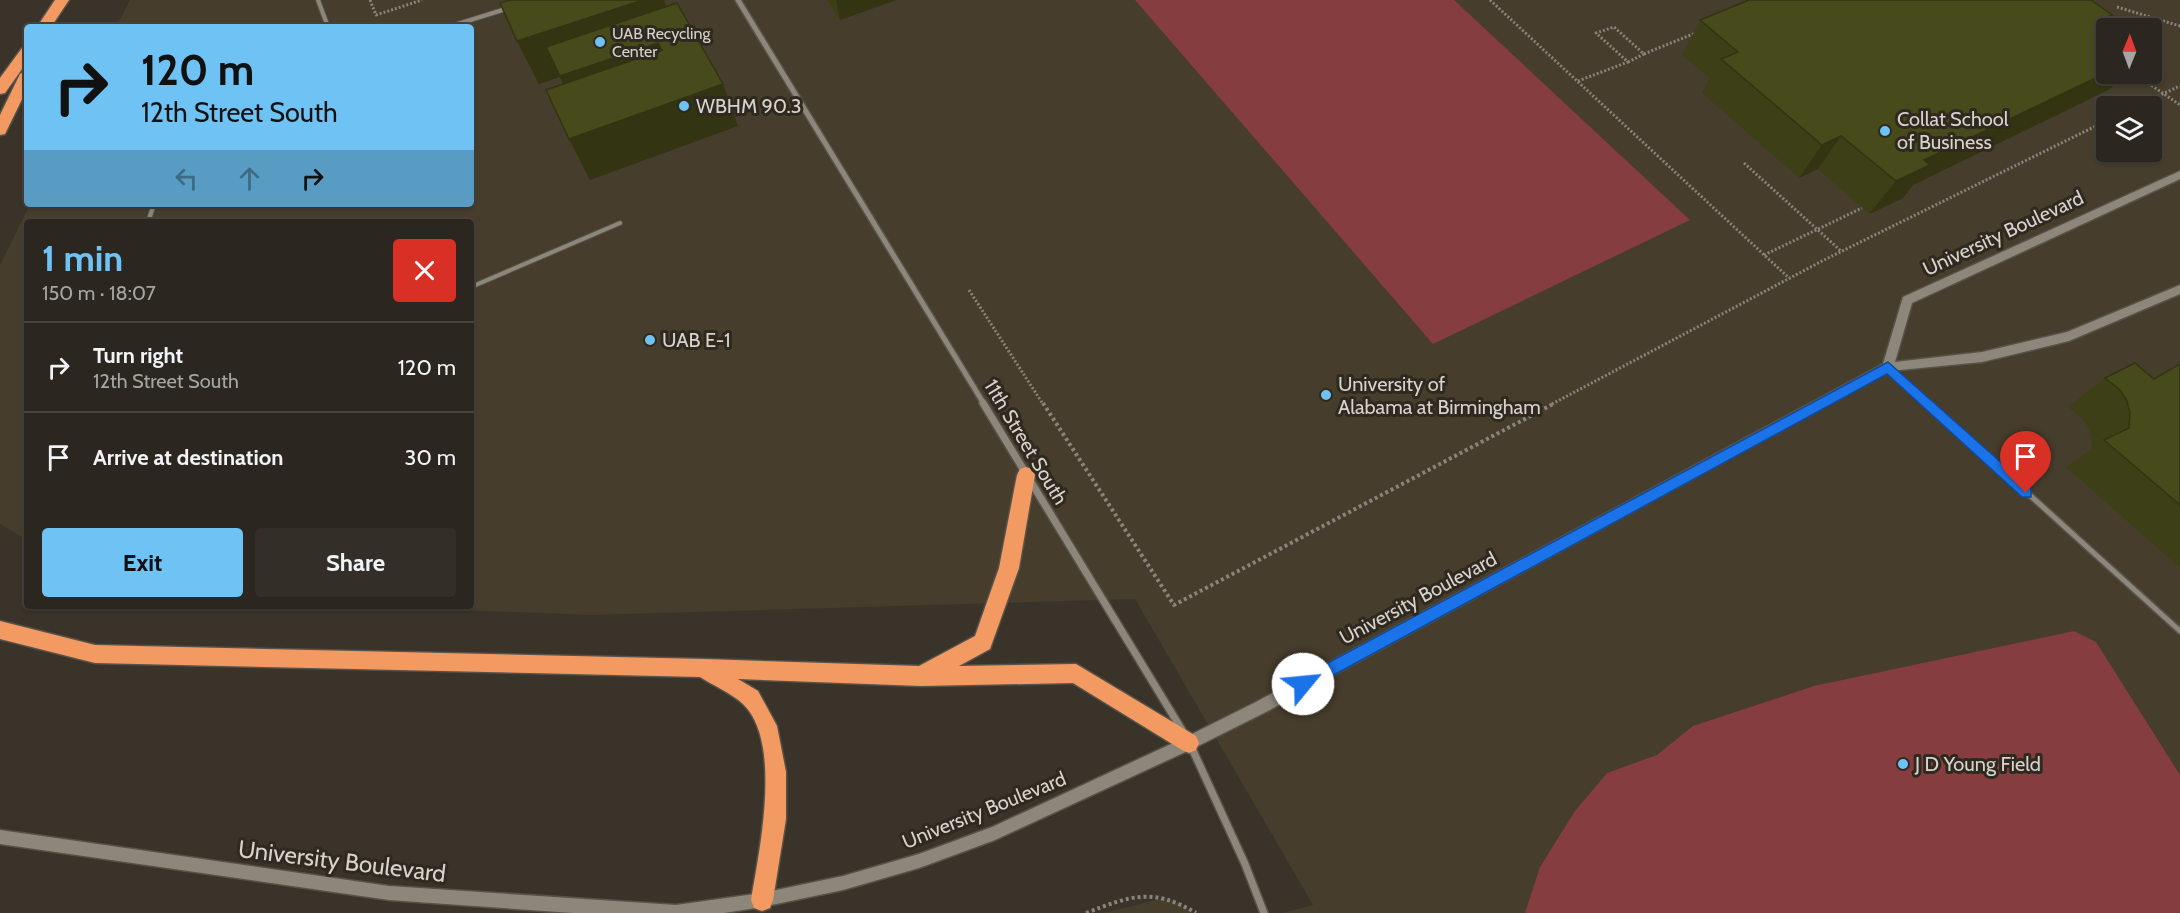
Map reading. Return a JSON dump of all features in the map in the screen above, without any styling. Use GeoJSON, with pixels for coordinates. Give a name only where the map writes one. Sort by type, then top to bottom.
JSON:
{"type":"FeatureCollection","features":[{"type":"Feature","properties":{"kind":"highway"},"geometry":{"type":"LineString","coordinates":[[46,24],[63,0]]}},
{"type":"Feature","properties":{"kind":"highway"},"geometry":{"type":"LineString","coordinates":[[51,24],[63,0]]}},
{"type":"Feature","properties":{"kind":"highway"},"geometry":{"type":"LineString","coordinates":[[0,89],[24,55]]}},
{"type":"Feature","properties":{"kind":"highway"},"geometry":{"type":"LineString","coordinates":[[0,130],[24,80]]}},
{"type":"Feature","properties":{"kind":"highway"},"geometry":{"type":"LineString","coordinates":[[921,676],[982,642],[1009,568],[1026,475]]}},
{"type":"Feature","properties":{"kind":"highway"},"geometry":{"type":"LineString","coordinates":[[0,630],[95,654],[703,668],[921,676],[1076,673],[1190,743]]}},
{"type":"Feature","properties":{"kind":"highway"},"geometry":{"type":"LineString","coordinates":[[703,668],[751,698],[770,733],[776,772],[775,819],[762,900]]}},
{"type":"Feature","properties":{"kind":"main road","name":"University Boulevard"},"geometry":{"type":"LineString","coordinates":[[1888,367],[1907,300],[2180,176]]}},
{"type":"Feature","properties":{"kind":"main road","name":"University Boulevard"},"geometry":{"type":"LineString","coordinates":[[674,913],[762,900],[843,883],[919,861],[994,832],[1190,743],[1888,367],[1982,357],[2069,336],[2180,289]]}},
{"type":"Feature","properties":{"kind":"main road","name":"University Boulevard"},"geometry":{"type":"LineString","coordinates":[[0,837],[388,893],[680,913]]}},
{"type":"Feature","properties":{"kind":"street","name":"11th Street South"},"geometry":{"type":"LineString","coordinates":[[738,0],[1190,743],[1245,864],[1264,913]]}},
{"type":"Feature","properties":{"kind":"lane"},"geometry":{"type":"LineString","coordinates":[[318,0],[327,24]]}},
{"type":"Feature","properties":{"kind":"lane"},"geometry":{"type":"LineString","coordinates":[[458,24],[512,7]]}},
{"type":"Feature","properties":{"kind":"lane"},"geometry":{"type":"LineString","coordinates":[[474,285],[620,223]]}},
{"type":"Feature","properties":{"kind":"lane"},"geometry":{"type":"LineString","coordinates":[[1888,367],[2180,632]]}},
{"type":"Feature","properties":{"kind":"path"},"geometry":{"type":"LineString","coordinates":[[370,0],[376,15],[422,0]]}},
{"type":"Feature","properties":{"kind":"path"},"geometry":{"type":"LineString","coordinates":[[1490,0],[1790,278]]}},
{"type":"Feature","properties":{"kind":"path"},"geometry":{"type":"LineString","coordinates":[[2117,7],[2180,26]]}},
{"type":"Feature","properties":{"kind":"path"},"geometry":{"type":"LineString","coordinates":[[1628,62],[1596,33],[1614,27],[1644,54]]}},
{"type":"Feature","properties":{"kind":"path"},"geometry":{"type":"LineString","coordinates":[[1577,81],[1628,62],[1698,31]]}},
{"type":"Feature","properties":{"kind":"path"},"geometry":{"type":"LineString","coordinates":[[2150,84],[2180,105]]}},
{"type":"Feature","properties":{"kind":"path"},"geometry":{"type":"LineString","coordinates":[[2157,96],[2180,86]]}},
{"type":"Feature","properties":{"kind":"path"},"geometry":{"type":"LineString","coordinates":[[969,290],[1174,605],[1841,251],[2096,126]]}},
{"type":"Feature","properties":{"kind":"path"},"geometry":{"type":"LineString","coordinates":[[1744,163],[1841,251]]}},
{"type":"Feature","properties":{"kind":"path"},"geometry":{"type":"LineString","coordinates":[[1764,255],[1862,208]]}},
{"type":"Feature","properties":{"kind":"path"},"geometry":{"type":"LineString","coordinates":[[1086,913],[1127,897],[1157,894],[1182,903],[1196,913]]}},
{"type":"Feature","properties":{"kind":"path"},"geometry":{"type":"LineString","coordinates":[[1182,903],[1186,897]]}},
{"type":"Feature","properties":{"kind":"shaded area","name":"University of Alabama at Birmingham"},"geometry":{"type":"Polygon","coordinates":[[[130,0],[2180,0],[2180,913],[1282,913],[1313,905],[1135,599],[591,615],[435,609],[474,609],[474,219],[24,219],[24,538],[0,524],[0,265],[29,207],[474,207],[474,24],[118,24],[130,0]]]}},
{"type":"Feature","properties":{"kind":"shaded area"},"geometry":{"type":"Polygon","coordinates":[[[1135,0],[1454,0],[1690,220],[1433,344],[1135,0]]]}},
{"type":"Feature","properties":{"kind":"shaded area","name":"J D Young Field"},"geometry":{"type":"Polygon","coordinates":[[[2074,631],[2096,642],[2180,775],[2180,913],[1525,913],[1540,867],[1575,811],[1607,773],[1657,755],[1693,726],[1814,686],[2074,631]]]}},
{"type":"Feature","properties":{"kind":"shaded area"},"geometry":{"type":"Polygon","coordinates":[[[1164,898],[1177,902],[1193,913],[1103,913],[1164,898]]]}},
{"type":"Feature","properties":{"kind":"building"},"geometry":{"type":"Polygon","coordinates":[[[510,0],[643,0],[517,41],[500,3],[510,0]]]}},
{"type":"Feature","properties":{"kind":"building","name":"Collat School of Business"},"geometry":{"type":"Polygon","coordinates":[[[1749,0],[2091,0],[2112,15],[2096,18],[2096,78],[1924,160],[1930,165],[1896,181],[1841,136],[1822,145],[1721,59],[1738,52],[1700,20],[1749,0]]]}},
{"type":"Feature","properties":{"kind":"building"},"geometry":{"type":"Polygon","coordinates":[[[677,3],[723,84],[569,139],[546,90],[662,50],[658,43],[560,76],[546,47],[677,3]]]}},
{"type":"Feature","properties":{"kind":"building"},"geometry":{"type":"Polygon","coordinates":[[[2135,363],[2154,379],[2180,364],[2180,505],[2104,440],[2129,428],[2130,413],[2127,401],[2120,390],[2105,378],[2135,363]]]}},
{"type":"Feature","properties":{"kind":"place","name":"UAB Recycling Center"},"geometry":{"type":"Point","coordinates":[600,42]}},
{"type":"Feature","properties":{"kind":"place","name":"WBHM 90.3"},"geometry":{"type":"Point","coordinates":[684,106]}},
{"type":"Feature","properties":{"kind":"place","name":"Collat School of Business"},"geometry":{"type":"Point","coordinates":[1885,131]}},
{"type":"Feature","properties":{"kind":"place","name":"UAB E-1"},"geometry":{"type":"Point","coordinates":[650,340]}},
{"type":"Feature","properties":{"kind":"place","name":"University of Alabama at Birmingham"},"geometry":{"type":"Point","coordinates":[1326,395]}},
{"type":"Feature","properties":{"kind":"place","name":"J D Young Field"},"geometry":{"type":"Point","coordinates":[1903,764]}},
{"type":"Feature","properties":{"kind":"route"},"geometry":{"type":"LineString","coordinates":[[1303,684],[1888,367],[2026,493]]}}]}
